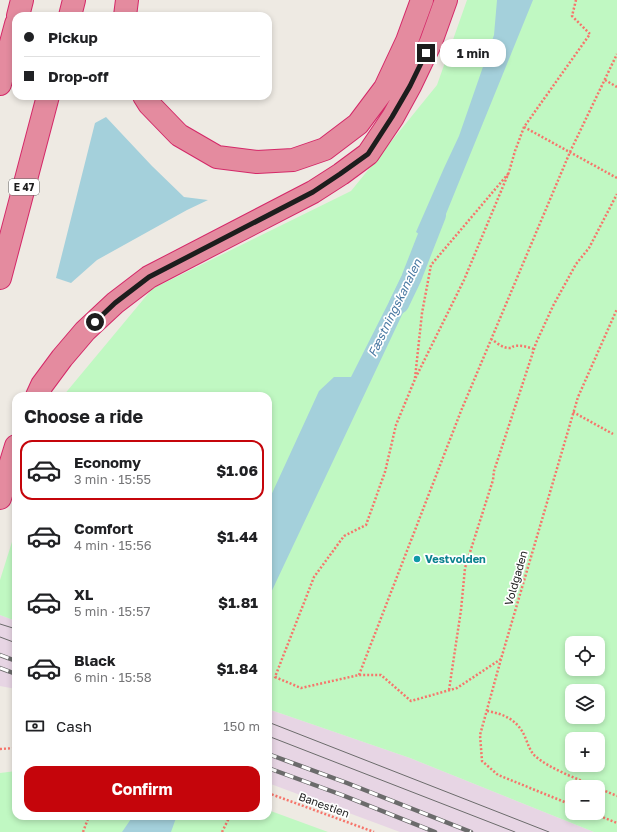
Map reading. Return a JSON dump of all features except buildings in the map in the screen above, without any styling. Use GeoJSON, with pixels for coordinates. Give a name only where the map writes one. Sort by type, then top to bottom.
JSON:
{"type":"FeatureCollection","features":[{"type":"Feature","properties":{"kind":"highway"},"geometry":{"type":"LineString","coordinates":[[19,12],[22,0]]}},
{"type":"Feature","properties":{"kind":"highway"},"geometry":{"type":"LineString","coordinates":[[71,12],[74,0]]}},
{"type":"Feature","properties":{"kind":"highway"},"geometry":{"type":"LineString","coordinates":[[126,12],[127,0]]}},
{"type":"Feature","properties":{"kind":"highway"},"geometry":{"type":"LineString","coordinates":[[146,100],[179,135],[217,157],[257,162],[293,160],[325,149],[358,124],[385,88],[407,41],[422,0]]}},
{"type":"Feature","properties":{"kind":"highway"},"geometry":{"type":"LineString","coordinates":[[39,392],[42,385],[62,358],[85,331],[115,303],[149,277],[313,192],[368,154],[410,86],[431,42],[446,0]]}},
{"type":"Feature","properties":{"kind":"highway"},"geometry":{"type":"LineString","coordinates":[[0,84],[12,39]]}},
{"type":"Feature","properties":{"kind":"highway","name":"E 47"},"geometry":{"type":"LineString","coordinates":[[0,278],[47,100]]}},
{"type":"Feature","properties":{"kind":"highway"},"geometry":{"type":"LineString","coordinates":[[0,498],[12,459]]}},
{"type":"Feature","properties":{"kind":"path"},"geometry":{"type":"LineString","coordinates":[[501,660],[457,688],[411,701],[381,675],[359,675],[301,688],[275,677],[314,577],[344,536],[366,525],[385,472],[396,425],[414,379],[464,280],[510,172],[515,151],[524,127],[590,34],[572,16],[576,0]]}},
{"type":"Feature","properties":{"kind":"path"},"geometry":{"type":"LineString","coordinates":[[359,675],[461,411],[570,152],[617,54]]}},
{"type":"Feature","properties":{"kind":"path"},"geometry":{"type":"LineString","coordinates":[[604,80],[617,87]]}},
{"type":"Feature","properties":{"kind":"path"},"geometry":{"type":"LineString","coordinates":[[524,127],[617,178]]}},
{"type":"Feature","properties":{"kind":"path"},"geometry":{"type":"LineString","coordinates":[[414,379],[422,313],[431,265],[510,172]]}},
{"type":"Feature","properties":{"kind":"path"},"geometry":{"type":"LineString","coordinates":[[449,690],[461,610],[465,568],[493,480],[494,471],[534,349],[553,306],[576,264],[589,248],[617,194]]}},
{"type":"Feature","properties":{"kind":"path","name":"Voldgaden"},"geometry":{"type":"LineString","coordinates":[[565,802],[498,775],[482,761],[480,735],[573,412],[617,309]]}},
{"type":"Feature","properties":{"kind":"path"},"geometry":{"type":"LineString","coordinates":[[492,339],[507,348],[515,346],[534,349]]}},
{"type":"Feature","properties":{"kind":"path"},"geometry":{"type":"LineString","coordinates":[[573,412],[613,434]]}},
{"type":"Feature","properties":{"kind":"path"},"geometry":{"type":"LineString","coordinates":[[487,711],[500,714],[513,721],[523,732],[531,751],[535,756],[579,780]]}},
{"type":"Feature","properties":{"kind":"path"},"geometry":{"type":"LineString","coordinates":[[0,749],[12,748]]}},
{"type":"Feature","properties":{"kind":"path"},"geometry":{"type":"LineString","coordinates":[[605,791],[617,796]]}},
{"type":"Feature","properties":{"kind":"path","name":"Banestien"},"geometry":{"type":"LineString","coordinates":[[272,794],[374,832]]}},
{"type":"Feature","properties":{"kind":"path"},"geometry":{"type":"LineString","coordinates":[[605,818],[617,823]]}},
{"type":"Feature","properties":{"kind":"path"},"geometry":{"type":"LineString","coordinates":[[83,832],[87,820]]}},
{"type":"Feature","properties":{"kind":"path"},"geometry":{"type":"LineString","coordinates":[[222,832],[228,820]]}},
{"type":"Feature","properties":{"kind":"shaded area"},"geometry":{"type":"Polygon","coordinates":[[[0,615],[12,620],[12,688],[0,686],[0,615]]]}},
{"type":"Feature","properties":{"kind":"shaded area"},"geometry":{"type":"Polygon","coordinates":[[[272,710],[410,758],[594,832],[400,832],[272,784],[272,710]]]}},
{"type":"Feature","properties":{"kind":"green space","name":"Vestvolden"},"geometry":{"type":"Polygon","coordinates":[[[467,0],[617,0],[617,832],[594,832],[410,758],[272,710],[272,392],[66,392],[152,289],[351,191],[437,85],[467,0]]]}},
{"type":"Feature","properties":{"kind":"green space"},"geometry":{"type":"Polygon","coordinates":[[[12,542],[12,620],[0,615],[0,580],[12,542]]]}},
{"type":"Feature","properties":{"kind":"green space"},"geometry":{"type":"Polygon","coordinates":[[[12,772],[12,820],[272,820],[272,811],[328,832],[0,832],[0,773],[12,772]]]}},
{"type":"Feature","properties":{"kind":"water"},"geometry":{"type":"Polygon","coordinates":[[[497,0],[533,0],[435,241],[427,240],[416,232],[459,136],[494,35],[497,0]]]}},
{"type":"Feature","properties":{"kind":"water"},"geometry":{"type":"Polygon","coordinates":[[[106,117],[152,166],[184,197],[208,200],[97,260],[71,283],[56,278],[95,123],[106,117]]]}},
{"type":"Feature","properties":{"kind":"water"},"geometry":{"type":"Polygon","coordinates":[[[406,277],[417,283],[272,591],[272,493],[319,391],[334,377],[351,377],[400,280],[406,277]]]}},
{"type":"Feature","properties":{"kind":"water"},"geometry":{"type":"Polygon","coordinates":[[[130,820],[175,820],[171,832],[122,832],[130,820]]]}},
{"type":"Feature","properties":{"kind":"waterway","name":"Fæstningskanalen"},"geometry":{"type":"LineString","coordinates":[[399,304],[411,279],[436,215]]}},
{"type":"Feature","properties":{"kind":"tram line"},"geometry":{"type":"LineString","coordinates":[[0,624],[12,628]]}},
{"type":"Feature","properties":{"kind":"tram line"},"geometry":{"type":"LineString","coordinates":[[0,637],[12,642]]}},
{"type":"Feature","properties":{"kind":"tram line"},"geometry":{"type":"LineString","coordinates":[[272,724],[549,832]]}},
{"type":"Feature","properties":{"kind":"tram line"},"geometry":{"type":"LineString","coordinates":[[272,738],[515,832]]}},
{"type":"Feature","properties":{"kind":"railway"},"geometry":{"type":"LineString","coordinates":[[0,655],[12,660]]}},
{"type":"Feature","properties":{"kind":"railway"},"geometry":{"type":"LineString","coordinates":[[0,668],[12,672]]}},
{"type":"Feature","properties":{"kind":"railway"},"geometry":{"type":"LineString","coordinates":[[272,755],[347,783],[471,832]]}},
{"type":"Feature","properties":{"kind":"railway"},"geometry":{"type":"LineString","coordinates":[[272,769],[342,795],[435,832]]}},
{"type":"Feature","properties":{"kind":"place","name":"Vestvolden"},"geometry":{"type":"Point","coordinates":[417,559]}},
{"type":"Feature","properties":{"kind":"route"},"geometry":{"type":"LineString","coordinates":[[95,322],[115,303],[149,277],[313,192],[368,154],[410,86],[426,53]]}}]}
